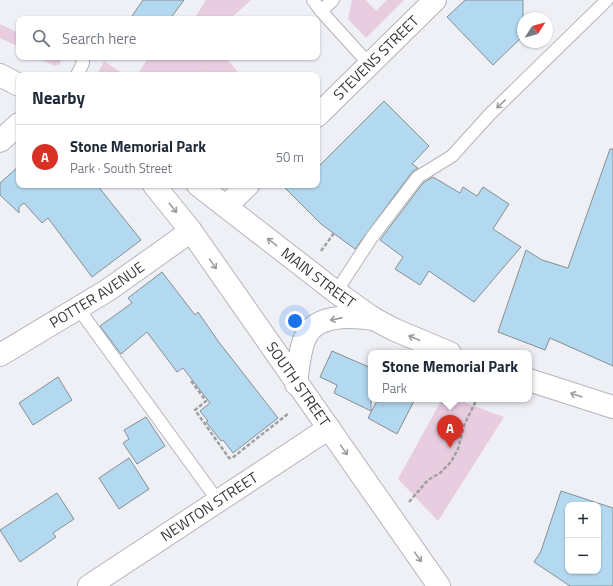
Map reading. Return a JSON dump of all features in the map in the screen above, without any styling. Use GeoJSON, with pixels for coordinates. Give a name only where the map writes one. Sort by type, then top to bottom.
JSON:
{"type":"FeatureCollection","features":[{"type":"Feature","properties":{"kind":"main road","name":"STEVENS STREET"},"geometry":{"type":"LineString","coordinates":[[320,113],[435,0]]}},
{"type":"Feature","properties":{"kind":"main road"},"geometry":{"type":"LineString","coordinates":[[0,75],[16,83]]}},
{"type":"Feature","properties":{"kind":"main road"},"geometry":{"type":"LineString","coordinates":[[0,141],[16,127]]}},
{"type":"Feature","properties":{"kind":"main road","name":"SOUTH STREET"},"geometry":{"type":"LineString","coordinates":[[156,188],[191,232],[296,384],[329,428],[439,586]]}},
{"type":"Feature","properties":{"kind":"main road","name":"MAIN STREET"},"geometry":{"type":"LineString","coordinates":[[202,188],[336,292],[374,319],[395,330],[443,350]]}},
{"type":"Feature","properties":{"kind":"main road"},"geometry":{"type":"LineString","coordinates":[[226,206],[245,188]]}},
{"type":"Feature","properties":{"kind":"main road","name":"POTTER AVENUE"},"geometry":{"type":"LineString","coordinates":[[0,355],[108,290],[191,232]]}},
{"type":"Feature","properties":{"kind":"main road"},"geometry":{"type":"LineString","coordinates":[[296,384],[300,355],[305,337],[315,327],[327,320],[349,316],[374,319]]}},
{"type":"Feature","properties":{"kind":"main road"},"geometry":{"type":"LineString","coordinates":[[532,381],[613,407]]}},
{"type":"Feature","properties":{"kind":"main road","name":"NEWTON STREET"},"geometry":{"type":"LineString","coordinates":[[89,586],[329,428]]}},
{"type":"Feature","properties":{"kind":"lane"},"geometry":{"type":"LineString","coordinates":[[313,0],[321,11],[369,64]]}},
{"type":"Feature","properties":{"kind":"lane"},"geometry":{"type":"LineString","coordinates":[[321,11],[333,0]]}},
{"type":"Feature","properties":{"kind":"lane"},"geometry":{"type":"LineString","coordinates":[[336,292],[372,237],[418,177],[452,156],[490,114],[607,0]]}},
{"type":"Feature","properties":{"kind":"lane"},"geometry":{"type":"LineString","coordinates":[[78,72],[83,63],[82,60]]}},
{"type":"Feature","properties":{"kind":"lane"},"geometry":{"type":"LineString","coordinates":[[78,308],[218,501]]}},
{"type":"Feature","properties":{"kind":"path"},"geometry":{"type":"LineString","coordinates":[[321,252],[334,233]]}},
{"type":"Feature","properties":{"kind":"path"},"geometry":{"type":"LineString","coordinates":[[191,381],[206,401],[195,410],[229,458],[232,458],[294,410]]}},
{"type":"Feature","properties":{"kind":"path"},"geometry":{"type":"LineString","coordinates":[[407,504],[428,480],[440,473],[451,462],[458,449],[464,425],[476,402]]}},
{"type":"Feature","properties":{"kind":"shaded area"},"geometry":{"type":"Polygon","coordinates":[[[206,0],[251,0],[233,16],[196,16],[206,0]]]}},
{"type":"Feature","properties":{"kind":"shaded area"},"geometry":{"type":"Polygon","coordinates":[[[352,0],[366,0],[376,11],[387,0],[404,0],[366,38],[348,19],[352,0]]]}},
{"type":"Feature","properties":{"kind":"shaded area"},"geometry":{"type":"Polygon","coordinates":[[[0,24],[16,32],[16,46],[0,38],[0,24]]]}},
{"type":"Feature","properties":{"kind":"shaded area"},"geometry":{"type":"Polygon","coordinates":[[[43,60],[61,60],[60,64],[54,66],[43,60]]]}},
{"type":"Feature","properties":{"kind":"shaded area"},"geometry":{"type":"Polygon","coordinates":[[[147,60],[228,60],[238,72],[206,71],[139,72],[147,60]]]}},
{"type":"Feature","properties":{"kind":"shaded area"},"geometry":{"type":"Polygon","coordinates":[[[104,61],[120,72],[98,72],[104,61]]]}},
{"type":"Feature","properties":{"kind":"shaded area"},"geometry":{"type":"Polygon","coordinates":[[[440,402],[463,402],[504,417],[438,521],[398,479],[440,402]]]}},
{"type":"Feature","properties":{"kind":"building"},"geometry":{"type":"Polygon","coordinates":[[[143,0],[184,0],[172,16],[132,16],[143,0]]]}},
{"type":"Feature","properties":{"kind":"building"},"geometry":{"type":"Polygon","coordinates":[[[465,0],[523,0],[523,12],[517,12],[517,42],[493,65],[447,17],[465,0]]]}},
{"type":"Feature","properties":{"kind":"building"},"geometry":{"type":"Polygon","coordinates":[[[384,101],[429,146],[412,164],[418,168],[412,172],[355,249],[321,224],[285,188],[320,188],[320,165],[384,101]]]}},
{"type":"Feature","properties":{"kind":"building"},"geometry":{"type":"Polygon","coordinates":[[[610,149],[613,149],[613,366],[550,338],[545,350],[498,332],[526,250],[542,260],[568,268],[610,149]]]}},
{"type":"Feature","properties":{"kind":"building"},"geometry":{"type":"Polygon","coordinates":[[[16,169],[16,188],[99,188],[141,240],[92,277],[48,218],[42,223],[24,203],[19,207],[19,213],[0,195],[0,183],[16,169]]]}},
{"type":"Feature","properties":{"kind":"building"},"geometry":{"type":"Polygon","coordinates":[[[433,177],[460,193],[463,187],[477,196],[483,187],[509,204],[493,229],[521,247],[474,302],[429,271],[420,285],[395,269],[403,257],[380,240],[423,183],[433,177]]]}},
{"type":"Feature","properties":{"kind":"building"},"geometry":{"type":"Polygon","coordinates":[[[162,272],[195,315],[198,312],[218,341],[278,418],[233,453],[206,422],[208,421],[200,411],[210,403],[183,368],[177,372],[147,332],[121,354],[100,326],[132,303],[128,298],[162,272]]]}},
{"type":"Feature","properties":{"kind":"building"},"geometry":{"type":"Polygon","coordinates":[[[332,351],[368,367],[368,402],[371,402],[371,411],[334,393],[337,385],[320,377],[332,351]]]}},
{"type":"Feature","properties":{"kind":"building"},"geometry":{"type":"Polygon","coordinates":[[[58,377],[72,400],[33,425],[19,403],[58,377]]]}},
{"type":"Feature","properties":{"kind":"building"},"geometry":{"type":"Polygon","coordinates":[[[376,402],[413,402],[397,434],[368,418],[376,402]]]}},
{"type":"Feature","properties":{"kind":"building"},"geometry":{"type":"Polygon","coordinates":[[[146,417],[165,446],[137,464],[123,443],[129,439],[124,430],[146,417]]]}},
{"type":"Feature","properties":{"kind":"building"},"geometry":{"type":"Polygon","coordinates":[[[129,458],[149,489],[119,509],[99,478],[129,458]]]}},
{"type":"Feature","properties":{"kind":"building"},"geometry":{"type":"Polygon","coordinates":[[[561,491],[595,502],[565,502],[565,574],[601,574],[601,504],[613,508],[613,586],[570,586],[534,562],[541,551],[561,491]]]}},
{"type":"Feature","properties":{"kind":"building"},"geometry":{"type":"Polygon","coordinates":[[[57,493],[74,519],[53,533],[56,537],[20,562],[0,530],[57,493]]]}},
{"type":"Feature","properties":{"kind":"place","name":"Stone Memorial Park"},"geometry":{"type":"Point","coordinates":[450,448]}}]}
